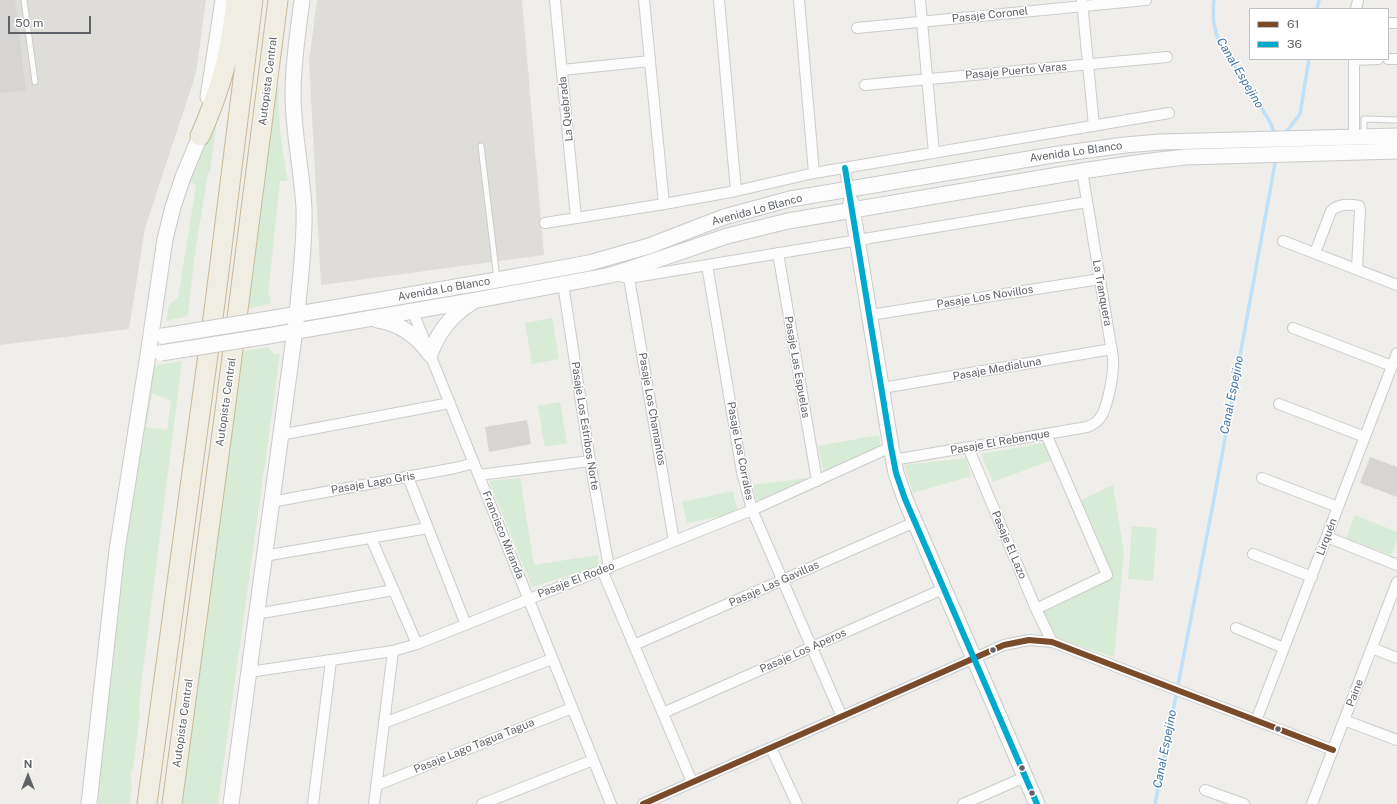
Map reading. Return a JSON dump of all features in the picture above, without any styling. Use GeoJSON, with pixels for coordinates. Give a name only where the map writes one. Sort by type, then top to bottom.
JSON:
{"type":"FeatureCollection","features":[{"type":"Feature","properties":{"kind":"highway"},"geometry":{"type":"LineString","coordinates":[[200,136],[209,116],[222,77],[230,41],[236,0]]}},
{"type":"Feature","properties":{"kind":"highway"},"geometry":{"type":"LineString","coordinates":[[147,804],[215,303],[253,0]]}},
{"type":"Feature","properties":{"kind":"highway","name":"Autopista Central"},"geometry":{"type":"LineString","coordinates":[[172,804],[278,0]]}},
{"type":"Feature","properties":{"kind":"main road"},"geometry":{"type":"LineString","coordinates":[[89,804],[117,550],[155,354],[165,239],[173,207],[183,177],[200,136],[210,90],[223,0]]}},
{"type":"Feature","properties":{"kind":"main road"},"geometry":{"type":"LineString","coordinates":[[231,804],[294,332],[303,252],[304,224],[302,186],[293,93],[294,70],[302,0]]}},
{"type":"Feature","properties":{"kind":"main road","name":"Avenida Lo Blanco"},"geometry":{"type":"LineString","coordinates":[[1299,147],[1359,137],[1397,136]]}},
{"type":"Feature","properties":{"kind":"main road","name":"Avenida Lo Blanco"},"geometry":{"type":"LineString","coordinates":[[157,337],[296,315],[555,270],[611,258],[649,246],[700,226],[748,210],[790,199],[1110,146],[1160,142],[1397,151]]}},
{"type":"Feature","properties":{"kind":"main road","name":"Avenida Lo Blanco"},"geometry":{"type":"LineString","coordinates":[[155,354],[413,312],[564,284],[611,274],[746,230],[788,221],[1164,159],[1261,147]]}},
{"type":"Feature","properties":{"kind":"main road"},"geometry":{"type":"LineString","coordinates":[[848,189],[892,454],[900,484],[914,522],[1037,804]]}},
{"type":"Feature","properties":{"kind":"main road"},"geometry":{"type":"LineString","coordinates":[[397,297],[408,304],[413,312]]}},
{"type":"Feature","properties":{"kind":"main road"},"geometry":{"type":"LineString","coordinates":[[372,319],[394,324],[404,329],[419,340],[430,354],[438,336],[450,320],[477,300]]}},
{"type":"Feature","properties":{"kind":"street","name":"La Quebrada"},"geometry":{"type":"LineString","coordinates":[[555,0],[576,218]]}},
{"type":"Feature","properties":{"kind":"street"},"geometry":{"type":"LineString","coordinates":[[644,0],[664,204]]}},
{"type":"Feature","properties":{"kind":"street"},"geometry":{"type":"LineString","coordinates":[[719,0],[736,191]]}},
{"type":"Feature","properties":{"kind":"street"},"geometry":{"type":"LineString","coordinates":[[799,0],[814,173]]}},
{"type":"Feature","properties":{"kind":"street"},"geometry":{"type":"LineString","coordinates":[[920,0],[934,153]]}},
{"type":"Feature","properties":{"kind":"street","name":"Pasaje Coronel"},"geometry":{"type":"LineString","coordinates":[[857,28],[922,22],[1082,3],[1146,0]]}},
{"type":"Feature","properties":{"kind":"street"},"geometry":{"type":"LineString","coordinates":[[1082,3],[1094,126]]}},
{"type":"Feature","properties":{"kind":"street","name":"Pasaje Puerto Varas"},"geometry":{"type":"LineString","coordinates":[[865,85],[1167,57]]}},
{"type":"Feature","properties":{"kind":"street"},"geometry":{"type":"LineString","coordinates":[[1354,60],[1359,137]]}},
{"type":"Feature","properties":{"kind":"street"},"geometry":{"type":"LineString","coordinates":[[562,70],[650,61]]}},
{"type":"Feature","properties":{"kind":"street","name":"Avenida Lo Blanco"},"geometry":{"type":"LineString","coordinates":[[545,223],[736,191],[814,173],[1169,113]]}},
{"type":"Feature","properties":{"kind":"street"},"geometry":{"type":"LineString","coordinates":[[845,168],[848,189]]}},
{"type":"Feature","properties":{"kind":"street","name":"La Tranquera"},"geometry":{"type":"LineString","coordinates":[[1082,172],[1114,368],[1103,414]]}},
{"type":"Feature","properties":{"kind":"street","name":"Avenida Lo Blanco"},"geometry":{"type":"LineString","coordinates":[[611,274],[629,278],[1087,202]]}},
{"type":"Feature","properties":{"kind":"street"},"geometry":{"type":"LineString","coordinates":[[1315,253],[1331,212],[1340,205],[1359,206],[1357,269]]}},
{"type":"Feature","properties":{"kind":"street"},"geometry":{"type":"LineString","coordinates":[[1283,241],[1397,285]]}},
{"type":"Feature","properties":{"kind":"street","name":"Pasaje Las Espuelas"},"geometry":{"type":"LineString","coordinates":[[778,253],[817,481]]}},
{"type":"Feature","properties":{"kind":"street","name":"Pasaje Los Corrales"},"geometry":{"type":"LineString","coordinates":[[707,265],[742,472],[752,510],[842,717]]}},
{"type":"Feature","properties":{"kind":"street","name":"Pasaje Los Chamantos"},"geometry":{"type":"LineString","coordinates":[[629,278],[674,541]]}},
{"type":"Feature","properties":{"kind":"street","name":"Pasaje Los Novillos"},"geometry":{"type":"LineString","coordinates":[[870,315],[1100,279]]}},
{"type":"Feature","properties":{"kind":"street","name":"Pasaje Los Estribos Norte"},"geometry":{"type":"LineString","coordinates":[[564,284],[606,569],[634,645],[692,782]]}},
{"type":"Feature","properties":{"kind":"street","name":"Francisco Miranda"},"geometry":{"type":"LineString","coordinates":[[413,312],[611,804]]}},
{"type":"Feature","properties":{"kind":"street"},"geometry":{"type":"LineString","coordinates":[[1293,328],[1392,366]]}},
{"type":"Feature","properties":{"kind":"street","name":"Pasaje Medialuna"},"geometry":{"type":"LineString","coordinates":[[882,388],[1112,349]]}},
{"type":"Feature","properties":{"kind":"street","name":"Lirquén"},"geometry":{"type":"LineString","coordinates":[[1256,721],[1397,353]]}},
{"type":"Feature","properties":{"kind":"street"},"geometry":{"type":"LineString","coordinates":[[280,435],[450,403]]}},
{"type":"Feature","properties":{"kind":"street"},"geometry":{"type":"LineString","coordinates":[[1279,404],[1365,437]]}},
{"type":"Feature","properties":{"kind":"street","name":"Pasaje El Rebenque"},"geometry":{"type":"LineString","coordinates":[[892,454],[968,447],[1087,427],[1093,424],[1103,414]]}},
{"type":"Feature","properties":{"kind":"street"},"geometry":{"type":"LineString","coordinates":[[1036,609],[1106,575],[1046,434]]}},
{"type":"Feature","properties":{"kind":"street","name":"Pasaje El Lazo"},"geometry":{"type":"LineString","coordinates":[[968,447],[1036,609],[1052,642]]}},
{"type":"Feature","properties":{"kind":"street","name":"Pasaje El Rodeo"},"geometry":{"type":"LineString","coordinates":[[248,672],[393,651],[418,644],[752,510],[817,481],[892,454]]}},
{"type":"Feature","properties":{"kind":"street"},"geometry":{"type":"LineString","coordinates":[[479,475],[590,461]]}},
{"type":"Feature","properties":{"kind":"street","name":"Pasaje Lago Gris"},"geometry":{"type":"LineString","coordinates":[[271,502],[455,468],[474,463]]}},
{"type":"Feature","properties":{"kind":"street"},"geometry":{"type":"LineString","coordinates":[[408,476],[466,625]]}},
{"type":"Feature","properties":{"kind":"street"},"geometry":{"type":"LineString","coordinates":[[1262,478],[1338,507]]}},
{"type":"Feature","properties":{"kind":"street","name":"Pasaje Las Gavillas"},"geometry":{"type":"LineString","coordinates":[[634,645],[914,522]]}},
{"type":"Feature","properties":{"kind":"street"},"geometry":{"type":"LineString","coordinates":[[264,556],[428,528]]}},
{"type":"Feature","properties":{"kind":"street"},"geometry":{"type":"LineString","coordinates":[[1326,537],[1397,565]]}},
{"type":"Feature","properties":{"kind":"street"},"geometry":{"type":"LineString","coordinates":[[372,538],[418,644]]}},
{"type":"Feature","properties":{"kind":"street"},"geometry":{"type":"LineString","coordinates":[[1252,554],[1312,577]]}},
{"type":"Feature","properties":{"kind":"street","name":"Paine"},"geometry":{"type":"LineString","coordinates":[[1312,804],[1397,582]]}},
{"type":"Feature","properties":{"kind":"street","name":"Pasaje Los Aperos"},"geometry":{"type":"LineString","coordinates":[[663,713],[943,589]]}},
{"type":"Feature","properties":{"kind":"street"},"geometry":{"type":"LineString","coordinates":[[256,614],[394,590]]}},
{"type":"Feature","properties":{"kind":"street"},"geometry":{"type":"LineString","coordinates":[[1236,628],[1284,648]]}},
{"type":"Feature","properties":{"kind":"street"},"geometry":{"type":"LineString","coordinates":[[643,804],[1004,645],[1021,641],[1037,640],[1052,642],[1333,750]]}},
{"type":"Feature","properties":{"kind":"street"},"geometry":{"type":"LineString","coordinates":[[1372,648],[1397,658]]}},
{"type":"Feature","properties":{"kind":"street"},"geometry":{"type":"LineString","coordinates":[[374,804],[393,651]]}},
{"type":"Feature","properties":{"kind":"street"},"geometry":{"type":"LineString","coordinates":[[384,723],[552,658]]}},
{"type":"Feature","properties":{"kind":"street"},"geometry":{"type":"LineString","coordinates":[[313,804],[331,661]]}},
{"type":"Feature","properties":{"kind":"street","name":"Pasaje Lago Tagua Tagua"},"geometry":{"type":"LineString","coordinates":[[377,785],[572,708]]}},
{"type":"Feature","properties":{"kind":"street"},"geometry":{"type":"LineString","coordinates":[[1344,720],[1397,740]]}},
{"type":"Feature","properties":{"kind":"street"},"geometry":{"type":"LineString","coordinates":[[771,748],[798,804]]}},
{"type":"Feature","properties":{"kind":"street"},"geometry":{"type":"LineString","coordinates":[[482,804],[593,760]]}},
{"type":"Feature","properties":{"kind":"street"},"geometry":{"type":"LineString","coordinates":[[963,804],[1025,777]]}},
{"type":"Feature","properties":{"kind":"street"},"geometry":{"type":"LineString","coordinates":[[1205,790],[1244,804]]}},
{"type":"Feature","properties":{"kind":"lane"},"geometry":{"type":"LineString","coordinates":[[24,0],[35,82]]}},
{"type":"Feature","properties":{"kind":"lane"},"geometry":{"type":"LineString","coordinates":[[1359,137],[1364,119],[1397,120]]}},
{"type":"Feature","properties":{"kind":"lane"},"geometry":{"type":"LineString","coordinates":[[481,146],[497,280]]}},
{"type":"Feature","properties":{"kind":"shaded area"},"geometry":{"type":"Polygon","coordinates":[[[0,0],[206,0],[196,73],[145,228],[129,329],[0,345],[0,0]]]}},
{"type":"Feature","properties":{"kind":"shaded area"},"geometry":{"type":"Polygon","coordinates":[[[317,0],[522,0],[544,255],[321,285],[309,61],[317,0]]]}},
{"type":"Feature","properties":{"kind":"green space"},"geometry":{"type":"Polygon","coordinates":[[[272,85],[279,86],[280,134],[288,181],[280,181],[268,295],[271,299],[270,304],[245,309],[272,85]]]}},
{"type":"Feature","properties":{"kind":"green space"},"geometry":{"type":"Polygon","coordinates":[[[217,120],[210,172],[208,173],[194,260],[188,316],[166,321],[169,305],[178,298],[196,186],[190,181],[194,159],[217,120]]]}},
{"type":"Feature","properties":{"kind":"green space"},"geometry":{"type":"Polygon","coordinates":[[[552,318],[559,359],[532,364],[525,323],[552,318]]]}},
{"type":"Feature","properties":{"kind":"green space"},"geometry":{"type":"Polygon","coordinates":[[[268,347],[274,354],[280,354],[218,804],[182,804],[237,352],[268,347]]]}},
{"type":"Feature","properties":{"kind":"green space"},"geometry":{"type":"Polygon","coordinates":[[[182,361],[139,702],[140,712],[133,770],[130,773],[132,785],[130,804],[97,804],[105,716],[131,499],[152,366],[182,361]],[[152,393],[146,427],[167,430],[171,401],[152,393]]]}},
{"type":"Feature","properties":{"kind":"green space"},"geometry":{"type":"Polygon","coordinates":[[[560,402],[567,443],[545,447],[538,406],[560,402]]]}},
{"type":"Feature","properties":{"kind":"green space"},"geometry":{"type":"Polygon","coordinates":[[[879,435],[881,450],[824,474],[818,446],[879,435]]]}},
{"type":"Feature","properties":{"kind":"green space"},"geometry":{"type":"Polygon","coordinates":[[[1044,443],[1052,460],[993,482],[981,454],[1044,443]]]}},
{"type":"Feature","properties":{"kind":"green space"},"geometry":{"type":"Polygon","coordinates":[[[966,458],[971,476],[913,493],[904,465],[966,458]]]}},
{"type":"Feature","properties":{"kind":"green space"},"geometry":{"type":"Polygon","coordinates":[[[520,478],[534,565],[598,555],[599,566],[532,587],[489,481],[520,478]]]}},
{"type":"Feature","properties":{"kind":"green space"},"geometry":{"type":"Polygon","coordinates":[[[808,478],[757,501],[752,485],[808,478]]]}},
{"type":"Feature","properties":{"kind":"green space"},"geometry":{"type":"Polygon","coordinates":[[[1113,485],[1124,553],[1114,657],[1056,638],[1042,613],[1105,582],[1110,569],[1081,500],[1113,485]]]}},
{"type":"Feature","properties":{"kind":"green space"},"geometry":{"type":"Polygon","coordinates":[[[733,491],[738,513],[687,523],[682,502],[733,491]]]}},
{"type":"Feature","properties":{"kind":"green space"},"geometry":{"type":"Polygon","coordinates":[[[1355,515],[1397,532],[1397,540],[1391,555],[1346,538],[1355,515]]]}},
{"type":"Feature","properties":{"kind":"green space"},"geometry":{"type":"Polygon","coordinates":[[[1132,526],[1157,528],[1153,581],[1128,579],[1132,526]]]}},
{"type":"Feature","properties":{"kind":"building"},"geometry":{"type":"Polygon","coordinates":[[[0,0],[15,0],[26,90],[0,93],[0,0]]]}},
{"type":"Feature","properties":{"kind":"building"},"geometry":{"type":"Polygon","coordinates":[[[527,420],[531,444],[489,452],[485,427],[527,420]]]}},
{"type":"Feature","properties":{"kind":"building"},"geometry":{"type":"Polygon","coordinates":[[[1370,457],[1397,467],[1397,497],[1360,483],[1370,457]]]}},
{"type":"Feature","properties":{"kind":"waterway","name":"Canal Espejino"},"geometry":{"type":"LineString","coordinates":[[1214,0],[1213,11],[1215,31],[1219,41],[1269,120],[1275,134]]}},
{"type":"Feature","properties":{"kind":"waterway"},"geometry":{"type":"LineString","coordinates":[[1317,8],[1319,0]]}},
{"type":"Feature","properties":{"kind":"waterway"},"geometry":{"type":"LineString","coordinates":[[1284,135],[1300,114],[1309,60]]}},
{"type":"Feature","properties":{"kind":"waterway","name":"Canal Espejino"},"geometry":{"type":"LineString","coordinates":[[1155,804],[1214,499],[1276,158]]}},
{"type":"Feature","properties":{"kind":"transit line","name":"36"},"geometry":{"type":"LineString","coordinates":[[845,168],[896,473],[905,499],[1037,804]]}},
{"type":"Feature","properties":{"kind":"transit line","name":"61"},"geometry":{"type":"LineString","coordinates":[[643,804],[1004,645],[1029,640],[1052,642],[1333,750]]}}]}
